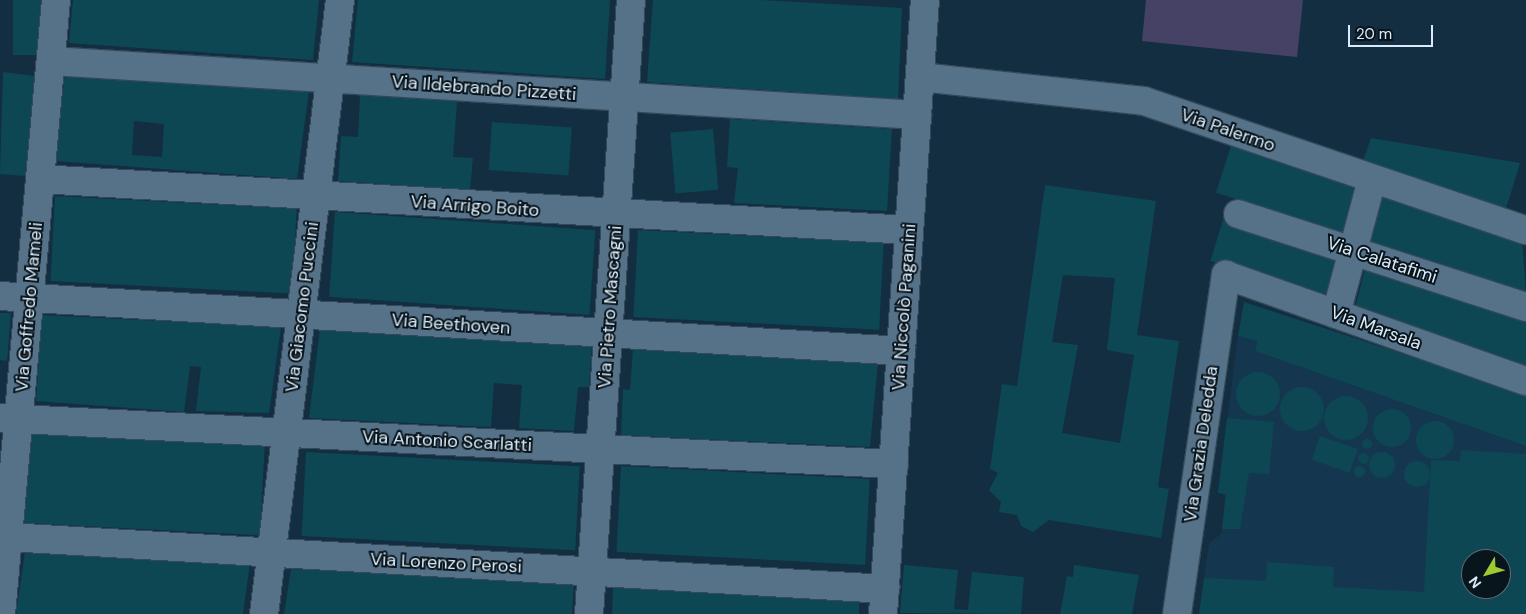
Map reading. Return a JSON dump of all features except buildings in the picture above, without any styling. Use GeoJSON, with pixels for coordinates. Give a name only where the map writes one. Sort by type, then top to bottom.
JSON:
{"type":"FeatureCollection","features":[{"type":"Feature","properties":{"kind":"street","name":"Via Goffredo Mameli"},"geometry":{"type":"LineString","coordinates":[[1,614],[8,537],[9,418],[30,298],[56,0]]}},
{"type":"Feature","properties":{"kind":"street","name":"Via Giacomo Puccini"},"geometry":{"type":"LineString","coordinates":[[264,614],[340,0]]}},
{"type":"Feature","properties":{"kind":"street","name":"Via Pietro Mascagni"},"geometry":{"type":"LineString","coordinates":[[589,614],[631,0]]}},
{"type":"Feature","properties":{"kind":"street","name":"Via Niccolò Paganini"},"geometry":{"type":"LineString","coordinates":[[884,601],[925,0]]}},
{"type":"Feature","properties":{"kind":"street","name":"Via Ildebrando Pizzetti"},"geometry":{"type":"LineString","coordinates":[[50,61],[917,115]]}},
{"type":"Feature","properties":{"kind":"street","name":"Via Palermo"},"geometry":{"type":"LineString","coordinates":[[920,77],[1144,101],[1372,180],[1526,230]]}},
{"type":"Feature","properties":{"kind":"street","name":"Via Arrigo Boito"},"geometry":{"type":"LineString","coordinates":[[40,179],[909,230]]}},
{"type":"Feature","properties":{"kind":"street"},"geometry":{"type":"LineString","coordinates":[[1336,314],[1372,180]]}},
{"type":"Feature","properties":{"kind":"street","name":"Via Calatafimi"},"geometry":{"type":"LineString","coordinates":[[1238,214],[1526,307]]}},
{"type":"Feature","properties":{"kind":"street","name":"Via Marsala"},"geometry":{"type":"LineString","coordinates":[[1226,275],[1526,381]]}},
{"type":"Feature","properties":{"kind":"street","name":"Via Grazia Deledda"},"geometry":{"type":"LineString","coordinates":[[1176,614],[1226,275]]}},
{"type":"Feature","properties":{"kind":"street","name":"Via Beethoven"},"geometry":{"type":"LineString","coordinates":[[0,296],[901,351]]}},
{"type":"Feature","properties":{"kind":"street","name":"Via Antonio Scarlatti"},"geometry":{"type":"LineString","coordinates":[[9,418],[894,464]]}},
{"type":"Feature","properties":{"kind":"street","name":"Via Lorenzo Perosi"},"geometry":{"type":"LineString","coordinates":[[8,537],[592,572],[884,601]]}},
{"type":"Feature","properties":{"kind":"shaded area"},"geometry":{"type":"Polygon","coordinates":[[[1146,0],[1303,0],[1297,57],[1142,41],[1146,0]]]}},
{"type":"Feature","properties":{"kind":"shaded area"},"geometry":{"type":"Polygon","coordinates":[[[1238,336],[1257,341],[1255,351],[1526,446],[1526,614],[1199,614],[1209,544],[1222,533],[1225,495],[1218,493],[1238,336]]]}}]}
